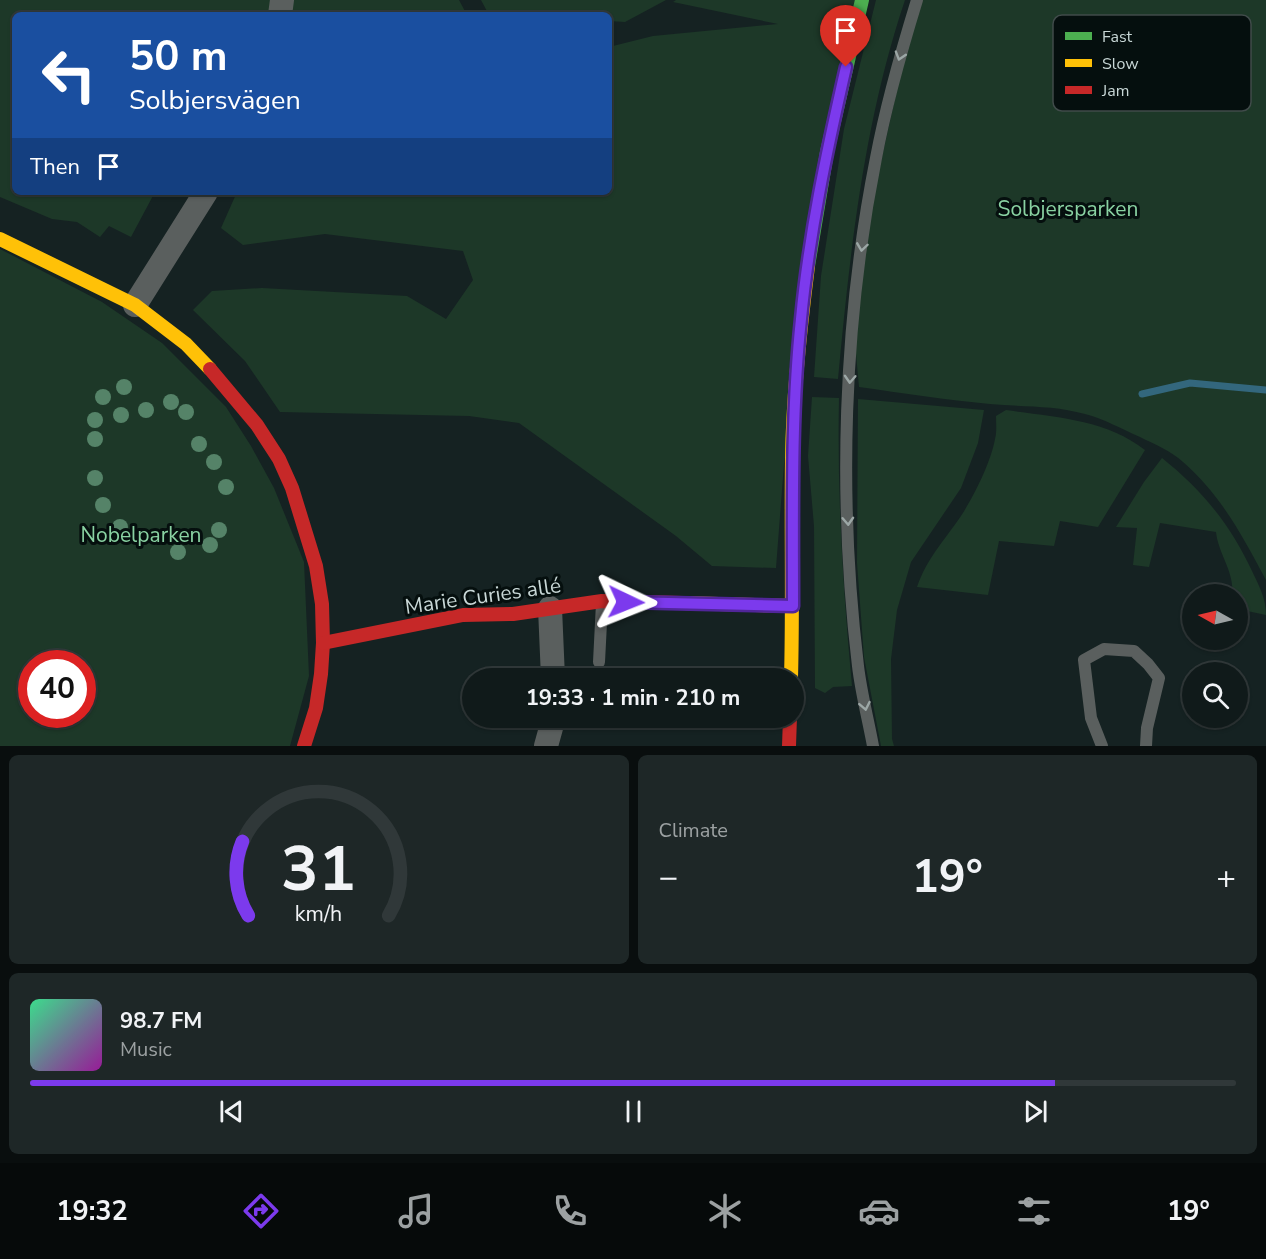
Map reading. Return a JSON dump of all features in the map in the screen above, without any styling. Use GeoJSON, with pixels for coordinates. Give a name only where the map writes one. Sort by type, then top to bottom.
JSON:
{"type":"FeatureCollection","features":[{"type":"Feature","properties":{"kind":"street"},"geometry":{"type":"LineString","coordinates":[[791,668],[792,456],[801,319],[827,152],[862,0]]}},
{"type":"Feature","properties":{"kind":"street"},"geometry":{"type":"LineString","coordinates":[[135,305],[204,195]]}},
{"type":"Feature","properties":{"kind":"street"},"geometry":{"type":"LineString","coordinates":[[0,239],[135,305],[186,344],[257,425],[279,459],[292,488],[316,566],[322,604],[324,643],[316,708],[304,746]]}},
{"type":"Feature","properties":{"kind":"street","name":"Marie Curies allé"},"geometry":{"type":"LineString","coordinates":[[324,643],[463,615],[513,614],[602,601],[793,606]]}},
{"type":"Feature","properties":{"kind":"street"},"geometry":{"type":"LineString","coordinates":[[550,608],[553,668]]}},
{"type":"Feature","properties":{"kind":"street"},"geometry":{"type":"LineString","coordinates":[[546,746],[551,728]]}},
{"type":"Feature","properties":{"kind":"street"},"geometry":{"type":"LineString","coordinates":[[789,746],[790,728]]}},
{"type":"Feature","properties":{"kind":"lane"},"geometry":{"type":"LineString","coordinates":[[873,746],[858,666],[845,463],[853,321],[875,160],[895,73],[917,0]]}},
{"type":"Feature","properties":{"kind":"lane"},"geometry":{"type":"LineString","coordinates":[[599,662],[602,601]]}},
{"type":"Feature","properties":{"kind":"lane"},"geometry":{"type":"LineString","coordinates":[[1102,746],[1091,718],[1084,660],[1104,649],[1134,651],[1148,663],[1159,678],[1147,728],[1146,746]]}},
{"type":"Feature","properties":{"kind":"green space"},"geometry":{"type":"Polygon","coordinates":[[[0,0],[459,0],[465,12],[12,12],[12,195],[153,195],[131,237],[109,226],[100,237],[77,222],[52,219],[0,197],[0,0]]]}},
{"type":"Feature","properties":{"kind":"green space"},"geometry":{"type":"Polygon","coordinates":[[[481,0],[666,0],[625,22],[612,21],[612,12],[487,12],[481,0]]]}},
{"type":"Feature","properties":{"kind":"green space"},"geometry":{"type":"Polygon","coordinates":[[[676,0],[855,0],[784,464],[776,568],[712,566],[676,536],[519,423],[469,416],[280,412],[245,361],[193,310],[212,291],[262,288],[407,296],[446,319],[473,280],[463,251],[325,234],[243,245],[221,228],[236,195],[612,195],[612,46],[653,36],[778,24],[673,2],[676,0]]]}},
{"type":"Feature","properties":{"kind":"green space"},"geometry":{"type":"Polygon","coordinates":[[[876,0],[905,0],[891,46],[869,140],[854,235],[838,379],[814,377],[821,276],[844,129],[876,0]]]}},
{"type":"Feature","properties":{"kind":"green space","name":"Solbjersparken"},"geometry":{"type":"Polygon","coordinates":[[[917,0],[1266,0],[1266,580],[1240,532],[1209,488],[1178,458],[1140,437],[1099,419],[1073,411],[974,402],[859,387],[853,321],[861,251],[917,0]]]}},
{"type":"Feature","properties":{"kind":"green space","name":"Nobelparken"},"geometry":{"type":"Polygon","coordinates":[[[0,249],[102,302],[162,343],[226,407],[251,446],[274,488],[304,562],[309,676],[290,746],[0,746],[0,249]]]}},
{"type":"Feature","properties":{"kind":"green space"},"geometry":{"type":"Polygon","coordinates":[[[812,397],[839,398],[841,542],[852,686],[833,687],[825,693],[815,688],[814,526],[808,456],[812,397]]]}},
{"type":"Feature","properties":{"kind":"green space"},"geometry":{"type":"Polygon","coordinates":[[[858,399],[984,410],[978,443],[961,488],[911,562],[897,610],[891,659],[894,746],[881,746],[864,657],[857,563],[858,399]]]}},
{"type":"Feature","properties":{"kind":"green space"},"geometry":{"type":"Polygon","coordinates":[[[1006,410],[1079,421],[1097,426],[1130,440],[1145,450],[1098,527],[1060,521],[1054,546],[999,541],[988,595],[917,587],[931,558],[961,516],[976,489],[993,448],[996,416],[1006,410]]]}},
{"type":"Feature","properties":{"kind":"green space"},"geometry":{"type":"Polygon","coordinates":[[[1162,458],[1202,495],[1224,523],[1243,554],[1260,587],[1266,615],[1248,611],[1248,584],[1232,584],[1216,532],[1160,523],[1149,567],[1133,565],[1137,528],[1116,527],[1162,458]]]}},
{"type":"Feature","properties":{"kind":"waterway"},"geometry":{"type":"LineString","coordinates":[[1142,394],[1190,383],[1266,390]]}},
{"type":"Feature","properties":{"kind":"traffic: fast"},"geometry":{"type":"LineString","coordinates":[[808,266],[827,152],[862,0]]}},
{"type":"Feature","properties":{"kind":"traffic: slow"},"geometry":{"type":"LineString","coordinates":[[0,239],[135,305],[186,344],[210,369]]}},
{"type":"Feature","properties":{"kind":"traffic: slow"},"geometry":{"type":"LineString","coordinates":[[791,668],[793,434],[797,362],[808,266]]}},
{"type":"Feature","properties":{"kind":"traffic: slow"},"geometry":{"type":"LineString","coordinates":[[683,603],[793,606]]}},
{"type":"Feature","properties":{"kind":"traffic: jam"},"geometry":{"type":"LineString","coordinates":[[210,369],[257,425],[279,459],[292,488],[316,566],[322,604],[321,674],[316,708],[304,746]]}},
{"type":"Feature","properties":{"kind":"traffic: jam"},"geometry":{"type":"LineString","coordinates":[[323,643],[463,615],[513,614],[602,601],[683,603]]}},
{"type":"Feature","properties":{"kind":"traffic: jam"},"geometry":{"type":"LineString","coordinates":[[789,746],[790,728]]}},
{"type":"Feature","properties":{"kind":"route"},"geometry":{"type":"LineString","coordinates":[[626,602],[793,606],[792,456],[801,319],[814,222],[846,67]]}}]}
